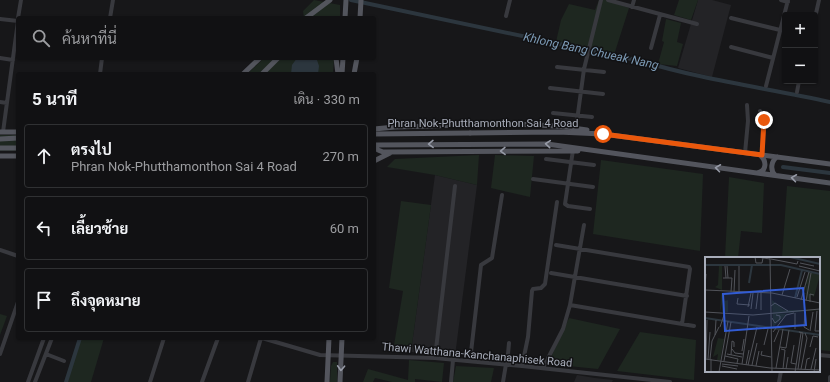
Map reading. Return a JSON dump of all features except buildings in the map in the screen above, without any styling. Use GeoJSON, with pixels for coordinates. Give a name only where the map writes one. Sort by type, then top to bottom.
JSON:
{"type":"FeatureCollection","features":[{"type":"Feature","properties":{"kind":"main road"},"geometry":{"type":"LineString","coordinates":[[309,16],[330,0]]}},
{"type":"Feature","properties":{"kind":"main road"},"geometry":{"type":"LineString","coordinates":[[345,15],[346,0]]}},
{"type":"Feature","properties":{"kind":"main road"},"geometry":{"type":"LineString","coordinates":[[360,16],[361,0]]}},
{"type":"Feature","properties":{"kind":"main road"},"geometry":{"type":"LineString","coordinates":[[245,72],[258,60]]}},
{"type":"Feature","properties":{"kind":"main road"},"geometry":{"type":"LineString","coordinates":[[264,72],[276,60]]}},
{"type":"Feature","properties":{"kind":"main road"},"geometry":{"type":"LineString","coordinates":[[336,60],[338,72]]}},
{"type":"Feature","properties":{"kind":"main road"},"geometry":{"type":"LineString","coordinates":[[342,72],[343,60]]}},
{"type":"Feature","properties":{"kind":"main road"},"geometry":{"type":"LineString","coordinates":[[354,72],[357,60]]}},
{"type":"Feature","properties":{"kind":"main road"},"geometry":{"type":"LineString","coordinates":[[357,60],[357,72]]}},
{"type":"Feature","properties":{"kind":"main road"},"geometry":{"type":"LineString","coordinates":[[376,130],[388,128],[533,125],[576,128],[618,136]]}},
{"type":"Feature","properties":{"kind":"main road"},"geometry":{"type":"LineString","coordinates":[[376,134],[388,128]]}},
{"type":"Feature","properties":{"kind":"main road"},"geometry":{"type":"LineString","coordinates":[[2,132],[16,132]]}},
{"type":"Feature","properties":{"kind":"main road","name":"Phran Nok-Phutthamonthon Sai 4 Road"},"geometry":{"type":"LineString","coordinates":[[376,136],[564,132],[618,136],[830,164]]}},
{"type":"Feature","properties":{"kind":"main road"},"geometry":{"type":"LineString","coordinates":[[0,138],[16,138]]}},
{"type":"Feature","properties":{"kind":"main road","name":"Phran Nok-Phutthamonthon Sai 4 Road"},"geometry":{"type":"LineString","coordinates":[[376,145],[540,143],[830,183]]}},
{"type":"Feature","properties":{"kind":"main road"},"geometry":{"type":"LineString","coordinates":[[376,147],[381,152],[598,151]]}},
{"type":"Feature","properties":{"kind":"main road"},"geometry":{"type":"LineString","coordinates":[[0,148],[16,148]]}},
{"type":"Feature","properties":{"kind":"main road"},"geometry":{"type":"LineString","coordinates":[[376,160],[388,154],[403,152]]}},
{"type":"Feature","properties":{"kind":"main road"},"geometry":{"type":"LineString","coordinates":[[757,173],[762,172],[765,167],[765,161],[761,155]]}},
{"type":"Feature","properties":{"kind":"main road"},"geometry":{"type":"LineString","coordinates":[[0,156],[16,156]]}},
{"type":"Feature","properties":{"kind":"main road"},"geometry":{"type":"LineString","coordinates":[[775,175],[772,172],[772,166],[777,157]]}},
{"type":"Feature","properties":{"kind":"main road"},"geometry":{"type":"LineString","coordinates":[[327,382],[329,340]]}},
{"type":"Feature","properties":{"kind":"main road"},"geometry":{"type":"LineString","coordinates":[[340,382],[342,340]]}},
{"type":"Feature","properties":{"kind":"street"},"geometry":{"type":"LineString","coordinates":[[19,16],[21,0]]}},
{"type":"Feature","properties":{"kind":"street"},"geometry":{"type":"LineString","coordinates":[[110,16],[113,0]]}},
{"type":"Feature","properties":{"kind":"street"},"geometry":{"type":"LineString","coordinates":[[506,16],[510,0]]}},
{"type":"Feature","properties":{"kind":"street"},"geometry":{"type":"LineString","coordinates":[[576,128],[584,69],[590,50],[601,0]]}},
{"type":"Feature","properties":{"kind":"street"},"geometry":{"type":"LineString","coordinates":[[608,0],[697,24]]}},
{"type":"Feature","properties":{"kind":"street"},"geometry":{"type":"LineString","coordinates":[[632,7],[634,0]]}},
{"type":"Feature","properties":{"kind":"street"},"geometry":{"type":"LineString","coordinates":[[766,86],[772,58],[788,1],[781,0]]}},
{"type":"Feature","properties":{"kind":"street"},"geometry":{"type":"LineString","coordinates":[[817,12],[820,0]]}},
{"type":"Feature","properties":{"kind":"street"},"geometry":{"type":"LineString","coordinates":[[651,48],[660,15]]}},
{"type":"Feature","properties":{"kind":"street"},"geometry":{"type":"LineString","coordinates":[[731,18],[780,30]]}},
{"type":"Feature","properties":{"kind":"street"},"geometry":{"type":"LineString","coordinates":[[0,19],[16,20]]}},
{"type":"Feature","properties":{"kind":"street"},"geometry":{"type":"LineString","coordinates":[[2,132],[16,36]]}},
{"type":"Feature","properties":{"kind":"street"},"geometry":{"type":"LineString","coordinates":[[731,47],[772,58]]}},
{"type":"Feature","properties":{"kind":"street"},"geometry":{"type":"LineString","coordinates":[[0,58],[13,60]]}},
{"type":"Feature","properties":{"kind":"street"},"geometry":{"type":"LineString","coordinates":[[100,72],[102,60]]}},
{"type":"Feature","properties":{"kind":"street"},"geometry":{"type":"LineString","coordinates":[[557,67],[604,72]]}},
{"type":"Feature","properties":{"kind":"street"},"geometry":{"type":"LineString","coordinates":[[797,92],[799,84]]}},
{"type":"Feature","properties":{"kind":"street"},"geometry":{"type":"LineString","coordinates":[[550,88],[603,94]]}},
{"type":"Feature","properties":{"kind":"street"},"geometry":{"type":"LineString","coordinates":[[0,102],[7,103]]}},
{"type":"Feature","properties":{"kind":"street"},"geometry":{"type":"LineString","coordinates":[[746,153],[748,133],[747,105]]}},
{"type":"Feature","properties":{"kind":"street"},"geometry":{"type":"LineString","coordinates":[[760,111],[764,120],[761,155]]}},
{"type":"Feature","properties":{"kind":"street"},"geometry":{"type":"LineString","coordinates":[[553,113],[592,117]]}},
{"type":"Feature","properties":{"kind":"street"},"geometry":{"type":"LineString","coordinates":[[573,150],[572,163],[567,184],[566,205],[590,209]]}},
{"type":"Feature","properties":{"kind":"street"},"geometry":{"type":"LineString","coordinates":[[546,160],[594,165]]}},
{"type":"Feature","properties":{"kind":"street"},"geometry":{"type":"LineString","coordinates":[[534,180],[593,187]]}},
{"type":"Feature","properties":{"kind":"street"},"geometry":{"type":"LineString","coordinates":[[435,358],[455,186]]}},
{"type":"Feature","properties":{"kind":"street"},"geometry":{"type":"LineString","coordinates":[[470,361],[482,265],[492,258],[502,196]]}},
{"type":"Feature","properties":{"kind":"street"},"geometry":{"type":"LineString","coordinates":[[522,366],[528,337],[532,291],[533,289],[541,288],[545,284],[557,202]]}},
{"type":"Feature","properties":{"kind":"street"},"geometry":{"type":"LineString","coordinates":[[544,368],[562,329],[570,305],[584,226]]}},
{"type":"Feature","properties":{"kind":"street"},"geometry":{"type":"LineString","coordinates":[[556,245],[689,267],[690,270],[687,296],[682,324]]}},
{"type":"Feature","properties":{"kind":"street"},"geometry":{"type":"LineString","coordinates":[[0,250],[16,255]]}},
{"type":"Feature","properties":{"kind":"street"},"geometry":{"type":"LineString","coordinates":[[551,273],[687,296]]}},
{"type":"Feature","properties":{"kind":"street"},"geometry":{"type":"LineString","coordinates":[[570,305],[694,326]]}},
{"type":"Feature","properties":{"kind":"street"},"geometry":{"type":"LineString","coordinates":[[0,354],[16,308]]}},
{"type":"Feature","properties":{"kind":"street"},"geometry":{"type":"LineString","coordinates":[[28,382],[43,340]]}},
{"type":"Feature","properties":{"kind":"street"},"geometry":{"type":"LineString","coordinates":[[35,382],[51,340]]}},
{"type":"Feature","properties":{"kind":"street"},"geometry":{"type":"LineString","coordinates":[[150,382],[163,340]]}},
{"type":"Feature","properties":{"kind":"street"},"geometry":{"type":"LineString","coordinates":[[202,382],[217,340]]}},
{"type":"Feature","properties":{"kind":"street"},"geometry":{"type":"LineString","coordinates":[[248,382],[260,340]]}},
{"type":"Feature","properties":{"kind":"street","name":"Thawi Watthana-Kanchanaphisek Road"},"geometry":{"type":"LineString","coordinates":[[273,340],[316,354],[435,358],[507,364],[670,382]]}},
{"type":"Feature","properties":{"kind":"street"},"geometry":{"type":"LineString","coordinates":[[503,382],[507,364],[509,343]]}},
{"type":"Feature","properties":{"kind":"street"},"geometry":{"type":"LineString","coordinates":[[46,354],[64,361]]}},
{"type":"Feature","properties":{"kind":"street"},"geometry":{"type":"LineString","coordinates":[[820,355],[830,356]]}},
{"type":"Feature","properties":{"kind":"street"},"geometry":{"type":"LineString","coordinates":[[451,382],[453,360]]}},
{"type":"Feature","properties":{"kind":"street"},"geometry":{"type":"LineString","coordinates":[[779,382],[780,372]]}},
{"type":"Feature","properties":{"kind":"street"},"geometry":{"type":"LineString","coordinates":[[830,377],[830,382]]}},
{"type":"Feature","properties":{"kind":"shaded area"},"geometry":{"type":"Polygon","coordinates":[[[314,0],[340,5],[340,16],[304,16],[303,11],[314,0]]]}},
{"type":"Feature","properties":{"kind":"shaded area"},"geometry":{"type":"Polygon","coordinates":[[[599,0],[606,0],[629,8],[614,55],[555,46],[561,20],[569,4],[595,10],[599,0]]]}},
{"type":"Feature","properties":{"kind":"shaded area"},"geometry":{"type":"Polygon","coordinates":[[[679,0],[698,0],[691,20],[674,15],[679,0]]]}},
{"type":"Feature","properties":{"kind":"shaded area"},"geometry":{"type":"Polygon","coordinates":[[[698,0],[712,0],[731,5],[712,77],[678,68],[698,0]]]}},
{"type":"Feature","properties":{"kind":"shaded area"},"geometry":{"type":"Polygon","coordinates":[[[666,19],[681,23],[677,42],[683,44],[677,66],[658,64],[664,42],[662,41],[666,19]]]}},
{"type":"Feature","properties":{"kind":"shaded area"},"geometry":{"type":"Polygon","coordinates":[[[262,60],[334,60],[333,72],[249,72],[262,60]]]}},
{"type":"Feature","properties":{"kind":"shaded area"},"geometry":{"type":"Polygon","coordinates":[[[296,60],[317,60],[319,66],[318,72],[291,72],[292,65],[296,60]]]}},
{"type":"Feature","properties":{"kind":"shaded area"},"geometry":{"type":"Polygon","coordinates":[[[0,135],[16,135],[16,151],[0,151],[0,135]]]}},
{"type":"Feature","properties":{"kind":"shaded area"},"geometry":{"type":"Polygon","coordinates":[[[479,155],[477,185],[435,175],[387,167],[395,159],[479,155]]]}},
{"type":"Feature","properties":{"kind":"shaded area"},"geometry":{"type":"Polygon","coordinates":[[[495,155],[534,156],[530,197],[491,188],[495,155]]]}},
{"type":"Feature","properties":{"kind":"shaded area"},"geometry":{"type":"Polygon","coordinates":[[[601,160],[703,174],[700,251],[593,234],[601,160]]]}},
{"type":"Feature","properties":{"kind":"shaded area"},"geometry":{"type":"Polygon","coordinates":[[[435,175],[477,185],[455,356],[411,352],[435,175]]]}},
{"type":"Feature","properties":{"kind":"shaded area"},"geometry":{"type":"Polygon","coordinates":[[[729,177],[764,183],[762,233],[741,231],[738,257],[725,257],[729,177]]]}},
{"type":"Feature","properties":{"kind":"shaded area"},"geometry":{"type":"Polygon","coordinates":[[[787,186],[830,191],[830,351],[820,350],[820,257],[782,257],[787,186]]]}},
{"type":"Feature","properties":{"kind":"shaded area"},"geometry":{"type":"Polygon","coordinates":[[[401,201],[431,205],[411,352],[393,351],[403,291],[389,288],[401,201]]]}},
{"type":"Feature","properties":{"kind":"shaded area"},"geometry":{"type":"Polygon","coordinates":[[[0,314],[7,316],[0,335],[0,314]]]}},
{"type":"Feature","properties":{"kind":"shaded area"},"geometry":{"type":"Polygon","coordinates":[[[569,318],[620,329],[598,369],[548,364],[569,318]]]}},
{"type":"Feature","properties":{"kind":"shaded area"},"geometry":{"type":"Polygon","coordinates":[[[640,332],[696,340],[694,380],[617,371],[640,332]]]}},
{"type":"Feature","properties":{"kind":"shaded area"},"geometry":{"type":"Polygon","coordinates":[[[78,340],[103,340],[91,382],[65,382],[78,340]]]}},
{"type":"Feature","properties":{"kind":"shaded area"},"geometry":{"type":"Polygon","coordinates":[[[409,360],[444,363],[442,382],[415,379],[415,382],[392,382],[375,378],[373,382],[363,382],[368,369],[408,380],[409,360]]]}},
{"type":"Feature","properties":{"kind":"shaded area"},"geometry":{"type":"Polygon","coordinates":[[[333,362],[337,362],[337,382],[330,382],[331,366],[333,362]]]}},
{"type":"Feature","properties":{"kind":"shaded area"},"geometry":{"type":"Polygon","coordinates":[[[456,366],[494,368],[491,382],[453,382],[456,366]]]}},
{"type":"Feature","properties":{"kind":"shaded area"},"geometry":{"type":"Polygon","coordinates":[[[577,375],[613,380],[612,382],[574,382],[577,375]]]}},
{"type":"Feature","properties":{"kind":"waterway","name":"Khlong Bang Chueak Nang"},"geometry":{"type":"LineString","coordinates":[[351,0],[641,61],[711,79],[830,102]]}},
{"type":"Feature","properties":{"kind":"waterway"},"geometry":{"type":"LineString","coordinates":[[783,167],[830,173]]}},
{"type":"Feature","properties":{"kind":"waterway"},"geometry":{"type":"LineString","coordinates":[[66,382],[79,340]]}},
{"type":"Feature","properties":{"kind":"route"},"geometry":{"type":"LineString","coordinates":[[603,134],[762,155],[764,120]]}}]}
